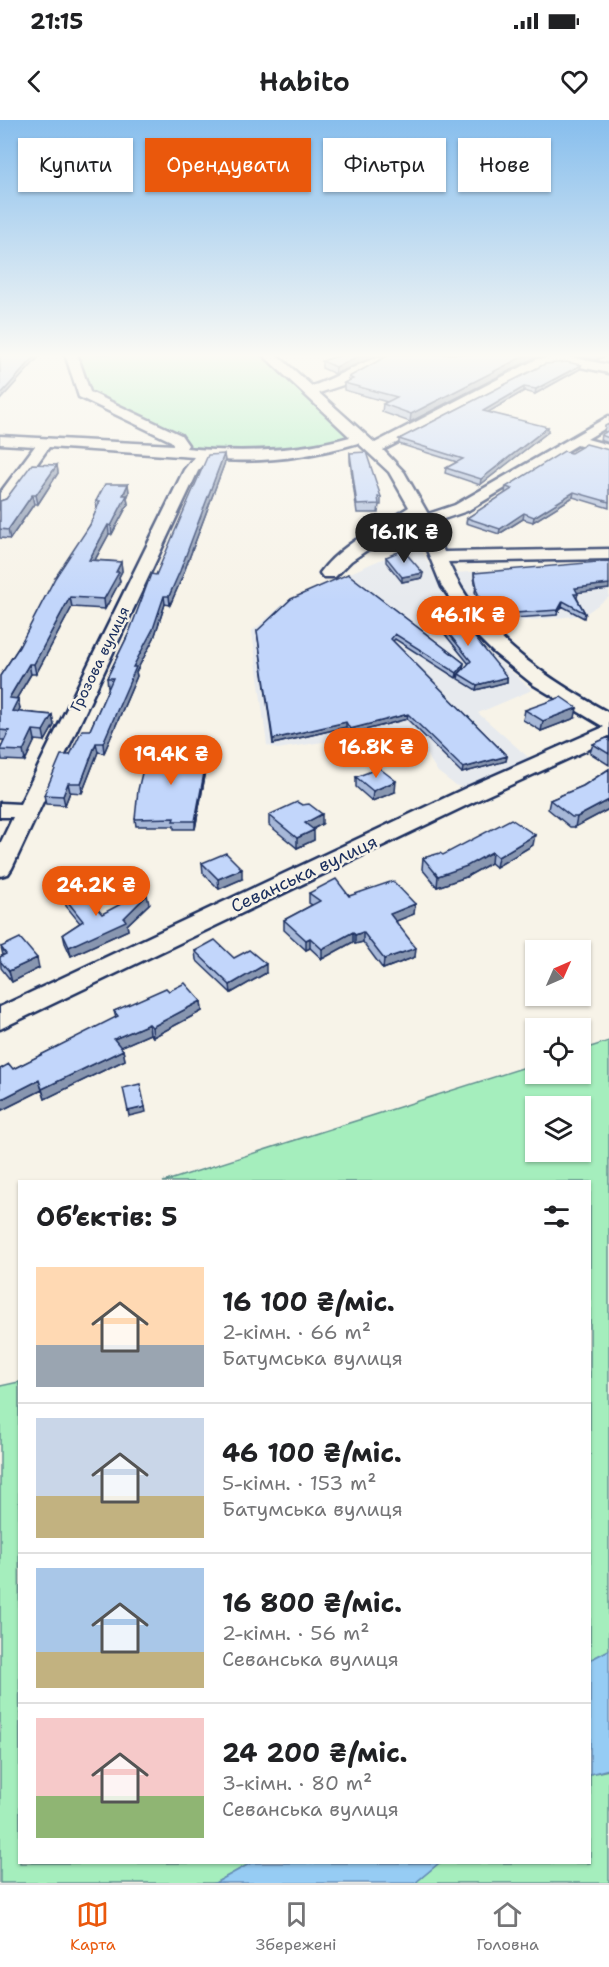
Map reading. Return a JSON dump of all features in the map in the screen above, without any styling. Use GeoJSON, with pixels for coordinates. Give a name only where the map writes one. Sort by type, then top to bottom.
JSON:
{"type":"FeatureCollection","features":[{"type":"Feature","properties":{"kind":"street"},"geometry":{"type":"LineString","coordinates":[[172,436],[181,445],[178,450]]}},
{"type":"Feature","properties":{"kind":"street"},"geometry":{"type":"LineString","coordinates":[[360,436],[398,474],[411,492],[452,588],[477,626],[538,679],[609,722]]}},
{"type":"Feature","properties":{"kind":"street"},"geometry":{"type":"LineString","coordinates":[[0,440],[178,450],[235,457],[367,443],[381,436]]}},
{"type":"Feature","properties":{"kind":"street"},"geometry":{"type":"LineString","coordinates":[[329,573],[345,557],[420,515],[461,508],[582,436]]}},
{"type":"Feature","properties":{"kind":"street"},"geometry":{"type":"LineString","coordinates":[[576,440],[609,450]]}},
{"type":"Feature","properties":{"kind":"street"},"geometry":{"type":"LineString","coordinates":[[0,504],[46,441]]}},
{"type":"Feature","properties":{"kind":"street","name":"Грозова вулиця"},"geometry":{"type":"LineString","coordinates":[[0,868],[191,470],[205,454]]}},
{"type":"Feature","properties":{"kind":"street"},"geometry":{"type":"LineString","coordinates":[[438,557],[609,554]]}},
{"type":"Feature","properties":{"kind":"street","name":"Севанська вулиця"},"geometry":{"type":"LineString","coordinates":[[0,1019],[476,792],[609,732]]}},
{"type":"Feature","properties":{"kind":"street"},"geometry":{"type":"LineString","coordinates":[[0,810],[26,811]]}},
{"type":"Feature","properties":{"kind":"shaded area"},"geometry":{"type":"Polygon","coordinates":[[[409,547],[421,549],[450,607],[476,641],[532,690],[478,713],[536,764],[476,792],[455,785],[438,772],[427,755],[405,739],[388,732],[277,749],[267,745],[252,631],[287,601],[409,547]]]}},
{"type":"Feature","properties":{"kind":"shaded area"},"geometry":{"type":"Polygon","coordinates":[[[609,562],[609,597],[584,615],[485,625],[468,606],[455,573],[609,562]]]}},
{"type":"Feature","properties":{"kind":"green space"},"geometry":{"type":"Polygon","coordinates":[[[164,436],[361,438],[261,456],[178,450],[181,445],[164,436]]]}},
{"type":"Feature","properties":{"kind":"green space"},"geometry":{"type":"Polygon","coordinates":[[[609,1041],[609,1650],[591,1659],[591,1180],[169,1180],[525,1067],[525,1084],[591,1084],[591,1047],[609,1041]]]}},
{"type":"Feature","properties":{"kind":"green space"},"geometry":{"type":"Polygon","coordinates":[[[18,1382],[18,1864],[249,1864],[215,1883],[0,1883],[0,1386],[18,1382]]]}},
{"type":"Feature","properties":{"kind":"green space"},"geometry":{"type":"Polygon","coordinates":[[[609,1770],[609,1883],[415,1883],[438,1864],[591,1864],[591,1774],[609,1770]]]}},
{"type":"Feature","properties":{"kind":"water"},"geometry":{"type":"Polygon","coordinates":[[[609,1650],[609,1769],[591,1774],[591,1659],[609,1650]]]}},
{"type":"Feature","properties":{"kind":"water"},"geometry":{"type":"Polygon","coordinates":[[[249,1864],[438,1864],[415,1883],[215,1883],[249,1864]]]}},
{"type":"Feature","properties":{"kind":"building"},"geometry":{"type":"Polygon","coordinates":[[[404,436],[536,436],[481,479],[446,468],[463,459],[399,439],[404,436]]]}},
{"type":"Feature","properties":{"kind":"building"},"geometry":{"type":"Polygon","coordinates":[[[586,444],[609,450],[609,502],[574,492],[534,517],[524,513],[500,529],[467,518],[512,489],[506,487],[564,451],[571,453],[586,444]]]}},
{"type":"Feature","properties":{"kind":"building"},"geometry":{"type":"Polygon","coordinates":[[[366,452],[381,497],[378,497],[379,504],[357,505],[350,453],[366,452]]]}},
{"type":"Feature","properties":{"kind":"building"},"geometry":{"type":"Polygon","coordinates":[[[224,454],[180,571],[169,596],[164,596],[153,629],[133,667],[136,667],[103,743],[96,743],[81,783],[68,783],[63,796],[44,795],[61,755],[70,755],[82,730],[90,730],[113,678],[107,678],[129,633],[151,574],[156,575],[208,455],[224,454]]]}},
{"type":"Feature","properties":{"kind":"building"},"geometry":{"type":"Polygon","coordinates":[[[32,464],[57,465],[36,495],[32,495],[8,530],[0,529],[0,501],[6,499],[32,464]]]}},
{"type":"Feature","properties":{"kind":"building"},"geometry":{"type":"Polygon","coordinates":[[[105,484],[128,484],[123,495],[127,495],[111,526],[108,525],[89,560],[121,562],[116,572],[119,572],[104,599],[70,597],[34,664],[29,664],[9,698],[18,699],[12,711],[52,715],[43,731],[33,730],[23,751],[0,750],[9,731],[0,730],[0,676],[19,647],[55,578],[90,525],[100,501],[96,501],[105,484]]]}},
{"type":"Feature","properties":{"kind":"building"},"geometry":{"type":"Polygon","coordinates":[[[403,550],[423,573],[402,577],[386,557],[403,550]]]}},
{"type":"Feature","properties":{"kind":"building"},"geometry":{"type":"Polygon","coordinates":[[[609,561],[609,584],[575,588],[578,594],[574,594],[585,613],[563,601],[558,610],[488,615],[475,587],[477,587],[474,573],[609,561]]]}},
{"type":"Feature","properties":{"kind":"building"},"geometry":{"type":"Polygon","coordinates":[[[348,574],[464,663],[457,673],[395,634],[391,639],[507,756],[463,768],[408,714],[350,729],[346,722],[273,739],[257,631],[291,599],[348,574]]]}},
{"type":"Feature","properties":{"kind":"building"},"geometry":{"type":"Polygon","coordinates":[[[446,602],[507,677],[477,685],[459,674],[471,661],[426,606],[446,602]]]}},
{"type":"Feature","properties":{"kind":"building"},"geometry":{"type":"Polygon","coordinates":[[[561,697],[577,708],[543,721],[525,710],[561,697]]]}},
{"type":"Feature","properties":{"kind":"building"},"geometry":{"type":"Polygon","coordinates":[[[609,737],[609,754],[593,744],[609,737]]]}},
{"type":"Feature","properties":{"kind":"building"},"geometry":{"type":"Polygon","coordinates":[[[147,752],[208,752],[195,821],[173,821],[174,818],[135,819],[138,790],[147,752]]]}},
{"type":"Feature","properties":{"kind":"building"},"geometry":{"type":"Polygon","coordinates":[[[379,768],[396,781],[373,791],[356,777],[379,768]]]}},
{"type":"Feature","properties":{"kind":"building"},"geometry":{"type":"Polygon","coordinates":[[[609,769],[609,800],[577,817],[572,817],[550,800],[583,786],[609,769]]]}},
{"type":"Feature","properties":{"kind":"building"},"geometry":{"type":"Polygon","coordinates":[[[297,802],[302,805],[309,804],[322,814],[305,823],[314,830],[297,838],[269,815],[297,802]]]}},
{"type":"Feature","properties":{"kind":"building"},"geometry":{"type":"Polygon","coordinates":[[[511,819],[535,835],[498,857],[492,852],[467,866],[438,876],[423,858],[440,853],[443,855],[511,819]]]}},
{"type":"Feature","properties":{"kind":"building"},"geometry":{"type":"Polygon","coordinates":[[[226,853],[242,869],[218,879],[202,863],[226,853]]]}},
{"type":"Feature","properties":{"kind":"building"},"geometry":{"type":"Polygon","coordinates":[[[336,879],[349,896],[393,881],[415,904],[390,914],[416,948],[384,959],[363,932],[355,935],[353,932],[322,949],[310,938],[306,940],[284,920],[320,901],[309,893],[336,879]]]}},
{"type":"Feature","properties":{"kind":"building"},"geometry":{"type":"Polygon","coordinates":[[[81,890],[102,914],[145,891],[147,895],[124,918],[126,921],[69,947],[63,934],[83,921],[64,897],[81,890]]]}},
{"type":"Feature","properties":{"kind":"building"},"geometry":{"type":"Polygon","coordinates":[[[20,938],[37,958],[9,971],[0,961],[0,957],[6,954],[1,947],[20,938]]]}},
{"type":"Feature","properties":{"kind":"building"},"geometry":{"type":"Polygon","coordinates":[[[215,940],[234,958],[249,950],[266,964],[230,985],[195,951],[215,940]]]}},
{"type":"Feature","properties":{"kind":"building"},"geometry":{"type":"Polygon","coordinates":[[[185,983],[201,1001],[152,1027],[149,1024],[114,1039],[123,1050],[42,1089],[39,1080],[0,1100],[0,1069],[9,1064],[13,1069],[118,1016],[114,1011],[166,988],[169,991],[185,983]]]}},
{"type":"Feature","properties":{"kind":"building"},"geometry":{"type":"Polygon","coordinates":[[[140,1084],[145,1107],[128,1111],[123,1088],[140,1084]]]}}]}
